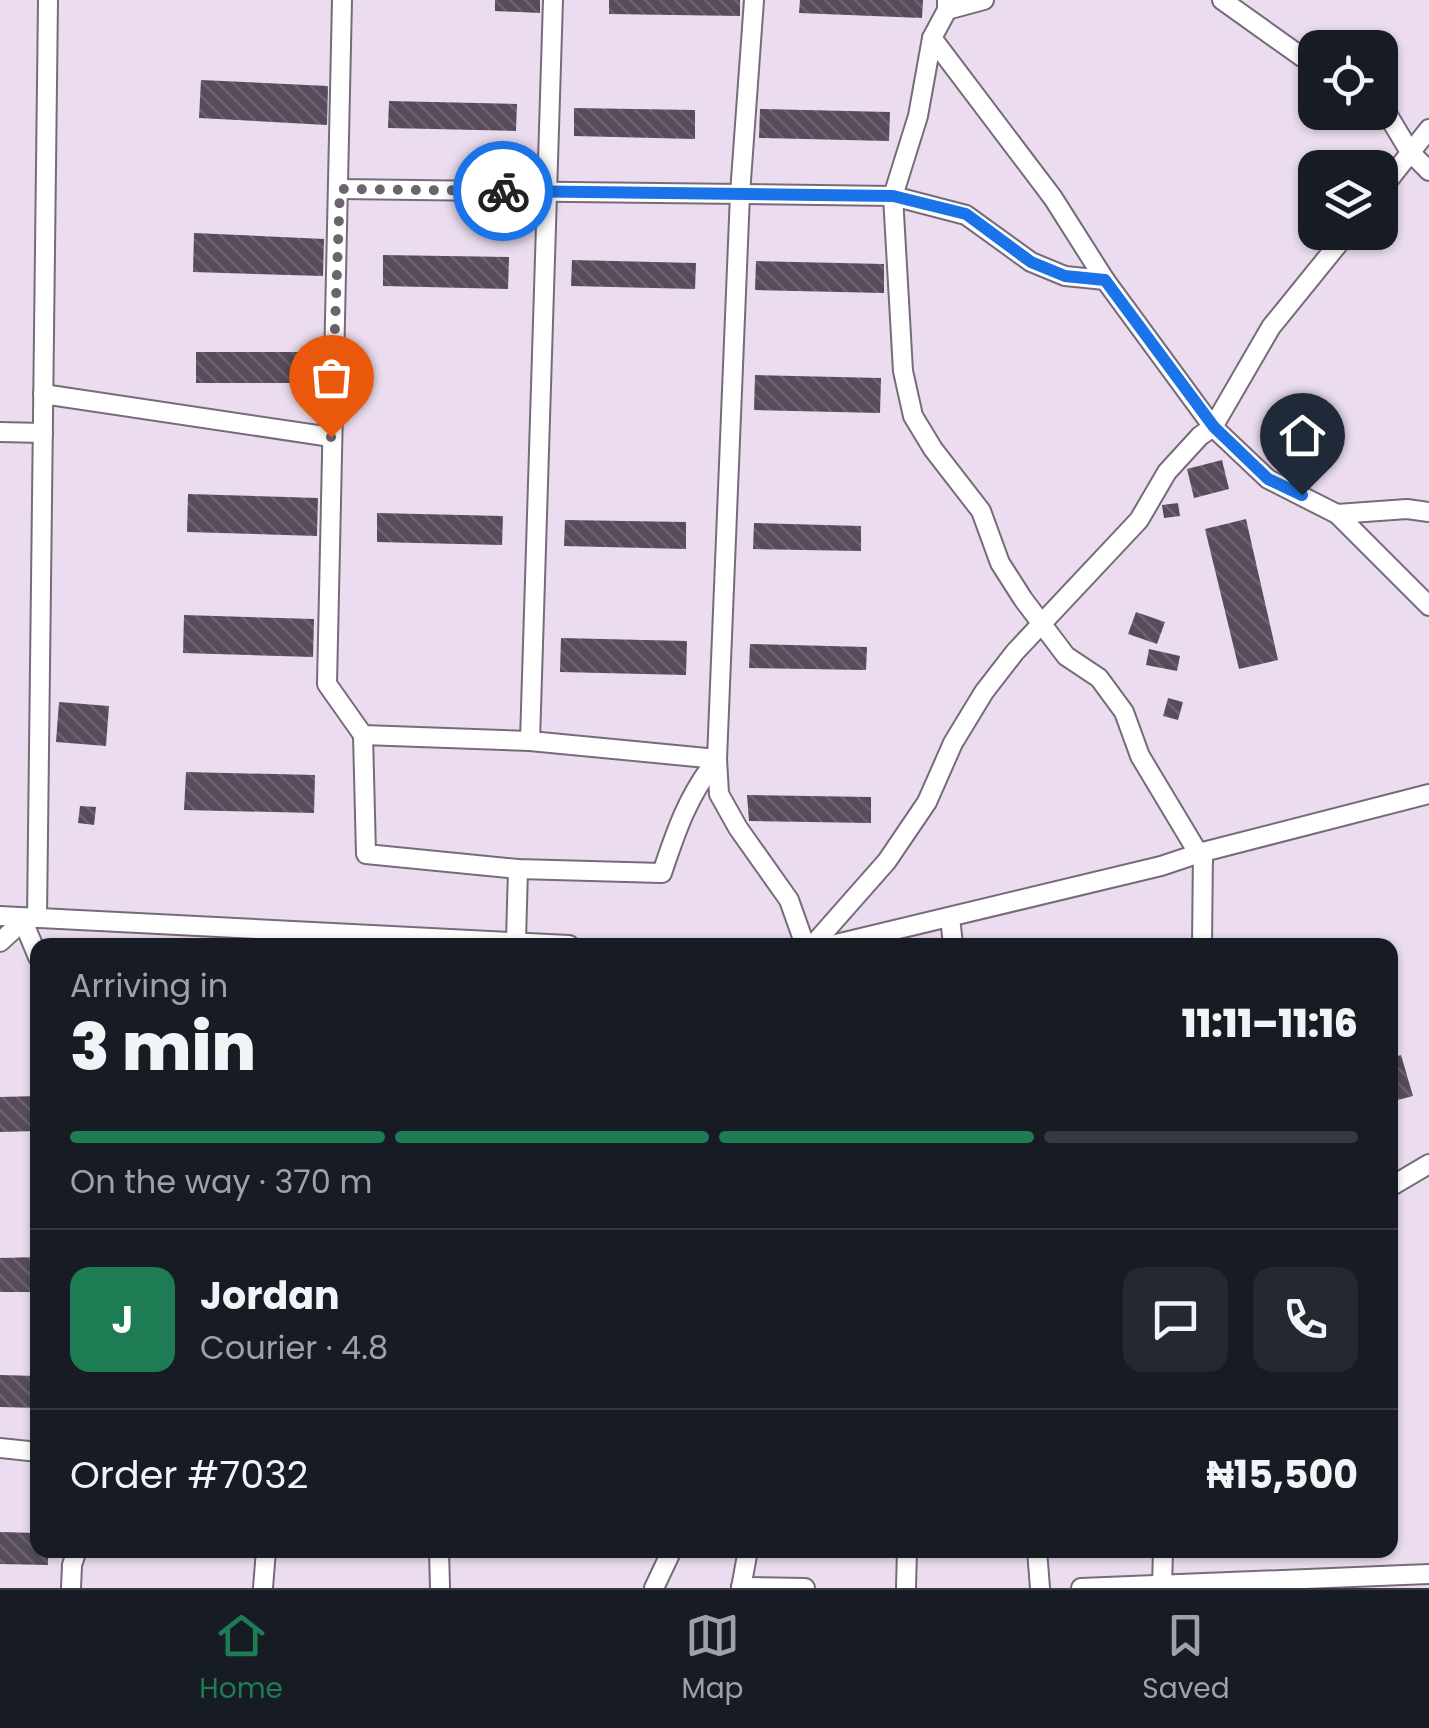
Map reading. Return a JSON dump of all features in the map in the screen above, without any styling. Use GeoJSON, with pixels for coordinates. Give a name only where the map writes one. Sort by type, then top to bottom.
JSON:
{"type":"FeatureCollection","features":[{"type":"Feature","properties":{"kind":"street"},"geometry":{"type":"LineString","coordinates":[[34,938],[30,919],[43,433],[48,0]]}},
{"type":"Feature","properties":{"kind":"street"},"geometry":{"type":"LineString","coordinates":[[342,0],[327,684],[363,734],[366,854],[518,868],[662,874],[683,809],[698,782],[717,760]]}},
{"type":"Feature","properties":{"kind":"street"},"geometry":{"type":"LineString","coordinates":[[530,740],[553,0]]}},
{"type":"Feature","properties":{"kind":"street"},"geometry":{"type":"LineString","coordinates":[[754,0],[740,194],[717,760],[719,794],[788,900],[802,938]]}},
{"type":"Feature","properties":{"kind":"street"},"geometry":{"type":"LineString","coordinates":[[984,0],[947,5],[932,38],[918,116],[893,196],[904,371],[913,416],[933,450],[981,511],[1000,563],[1043,625],[1066,656],[1099,678],[1124,712],[1140,756],[1201,855],[1202,938]]}},
{"type":"Feature","properties":{"kind":"street"},"geometry":{"type":"LineString","coordinates":[[1222,0],[1298,51]]}},
{"type":"Feature","properties":{"kind":"street"},"geometry":{"type":"LineString","coordinates":[[932,38],[1053,198],[1105,280],[1214,427],[1268,479],[1337,514],[1429,606]]}},
{"type":"Feature","properties":{"kind":"street"},"geometry":{"type":"LineString","coordinates":[[1398,168],[1429,129]]}},
{"type":"Feature","properties":{"kind":"street"},"geometry":{"type":"LineString","coordinates":[[1397,130],[1410,152],[1429,170]]}},
{"type":"Feature","properties":{"kind":"street"},"geometry":{"type":"LineString","coordinates":[[340,189],[893,196],[966,214],[1031,262],[1065,276],[1105,280]]}},
{"type":"Feature","properties":{"kind":"street"},"geometry":{"type":"LineString","coordinates":[[819,938],[887,861],[927,802],[952,743],[984,692],[1015,652],[1139,520],[1167,472],[1200,436],[1214,427],[1270,327],[1333,250]]}},
{"type":"Feature","properties":{"kind":"street"},"geometry":{"type":"LineString","coordinates":[[43,394],[331,437]]}},
{"type":"Feature","properties":{"kind":"street"},"geometry":{"type":"LineString","coordinates":[[0,432],[43,433]]}},
{"type":"Feature","properties":{"kind":"street"},"geometry":{"type":"LineString","coordinates":[[1337,514],[1407,509],[1429,512]]}},
{"type":"Feature","properties":{"kind":"street"},"geometry":{"type":"LineString","coordinates":[[363,734],[530,740],[717,760]]}},
{"type":"Feature","properties":{"kind":"street"},"geometry":{"type":"LineString","coordinates":[[863,938],[1161,866],[1429,794]]}},
{"type":"Feature","properties":{"kind":"street"},"geometry":{"type":"LineString","coordinates":[[516,938],[518,868]]}},
{"type":"Feature","properties":{"kind":"street"},"geometry":{"type":"LineString","coordinates":[[0,916],[456,938]]}},
{"type":"Feature","properties":{"kind":"street"},"geometry":{"type":"LineString","coordinates":[[950,918],[952,938]]}},
{"type":"Feature","properties":{"kind":"street"},"geometry":{"type":"LineString","coordinates":[[0,942],[30,919]]}},
{"type":"Feature","properties":{"kind":"street"},"geometry":{"type":"LineString","coordinates":[[1398,1182],[1429,1164]]}},
{"type":"Feature","properties":{"kind":"street"},"geometry":{"type":"LineString","coordinates":[[0,1448],[30,1451]]}},
{"type":"Feature","properties":{"kind":"street"},"geometry":{"type":"LineString","coordinates":[[71,1588],[74,1558]]}},
{"type":"Feature","properties":{"kind":"street"},"geometry":{"type":"LineString","coordinates":[[263,1588],[265,1558]]}},
{"type":"Feature","properties":{"kind":"street"},"geometry":{"type":"LineString","coordinates":[[439,1558],[440,1588]]}},
{"type":"Feature","properties":{"kind":"street"},"geometry":{"type":"LineString","coordinates":[[654,1588],[668,1558]]}},
{"type":"Feature","properties":{"kind":"street"},"geometry":{"type":"LineString","coordinates":[[747,1558],[741,1588],[804,1588]]}},
{"type":"Feature","properties":{"kind":"street"},"geometry":{"type":"LineString","coordinates":[[906,1588],[908,1558]]}},
{"type":"Feature","properties":{"kind":"street"},"geometry":{"type":"LineString","coordinates":[[1038,1558],[1040,1588]]}},
{"type":"Feature","properties":{"kind":"street"},"geometry":{"type":"LineString","coordinates":[[1162,1586],[1163,1558]]}},
{"type":"Feature","properties":{"kind":"street"},"geometry":{"type":"LineString","coordinates":[[1081,1588],[1429,1574]]}},
{"type":"Feature","properties":{"kind":"building"},"geometry":{"type":"Polygon","coordinates":[[[495,0],[540,0],[540,13],[495,11],[495,0]]]}},
{"type":"Feature","properties":{"kind":"building"},"geometry":{"type":"Polygon","coordinates":[[[609,0],[740,0],[740,16],[609,14],[609,0]]]}},
{"type":"Feature","properties":{"kind":"building"},"geometry":{"type":"Polygon","coordinates":[[[800,0],[923,0],[922,18],[799,13],[800,0]]]}},
{"type":"Feature","properties":{"kind":"building"},"geometry":{"type":"Polygon","coordinates":[[[201,80],[328,86],[327,125],[199,118],[201,80]]]}},
{"type":"Feature","properties":{"kind":"building"},"geometry":{"type":"Polygon","coordinates":[[[389,101],[517,104],[516,131],[388,128],[389,101]]]}},
{"type":"Feature","properties":{"kind":"building"},"geometry":{"type":"Polygon","coordinates":[[[574,108],[695,110],[695,139],[574,136],[574,108]]]}},
{"type":"Feature","properties":{"kind":"building"},"geometry":{"type":"Polygon","coordinates":[[[760,109],[890,112],[889,141],[759,138],[760,109]]]}},
{"type":"Feature","properties":{"kind":"building"},"geometry":{"type":"Polygon","coordinates":[[[194,233],[324,239],[323,276],[193,272],[194,233]]]}},
{"type":"Feature","properties":{"kind":"building"},"geometry":{"type":"Polygon","coordinates":[[[383,255],[509,257],[508,289],[383,286],[383,255]]]}},
{"type":"Feature","properties":{"kind":"building"},"geometry":{"type":"Polygon","coordinates":[[[572,260],[696,263],[695,289],[571,286],[572,260]]]}},
{"type":"Feature","properties":{"kind":"building"},"geometry":{"type":"Polygon","coordinates":[[[756,261],[884,264],[884,293],[755,290],[756,261]]]}},
{"type":"Feature","properties":{"kind":"building"},"geometry":{"type":"Polygon","coordinates":[[[196,352],[322,352],[321,383],[196,383],[196,352]]]}},
{"type":"Feature","properties":{"kind":"building"},"geometry":{"type":"Polygon","coordinates":[[[755,375],[881,378],[880,413],[754,410],[755,375]]]}},
{"type":"Feature","properties":{"kind":"building"},"geometry":{"type":"Polygon","coordinates":[[[1222,460],[1229,489],[1194,498],[1187,469],[1222,460]]]}},
{"type":"Feature","properties":{"kind":"building"},"geometry":{"type":"Polygon","coordinates":[[[188,494],[318,498],[317,536],[187,532],[188,494]]]}},
{"type":"Feature","properties":{"kind":"building"},"geometry":{"type":"Polygon","coordinates":[[[1178,503],[1180,516],[1164,518],[1162,505],[1178,503]]]}},
{"type":"Feature","properties":{"kind":"building"},"geometry":{"type":"Polygon","coordinates":[[[377,513],[503,516],[502,545],[377,542],[377,513]]]}},
{"type":"Feature","properties":{"kind":"building"},"geometry":{"type":"Polygon","coordinates":[[[1246,519],[1278,660],[1239,669],[1205,529],[1246,519]]]}},
{"type":"Feature","properties":{"kind":"building"},"geometry":{"type":"Polygon","coordinates":[[[565,520],[686,522],[686,549],[564,546],[565,520]]]}},
{"type":"Feature","properties":{"kind":"building"},"geometry":{"type":"Polygon","coordinates":[[[754,523],[861,526],[861,551],[753,549],[754,523]]]}},
{"type":"Feature","properties":{"kind":"building"},"geometry":{"type":"Polygon","coordinates":[[[1136,612],[1165,622],[1157,644],[1128,634],[1136,612]]]}},
{"type":"Feature","properties":{"kind":"building"},"geometry":{"type":"Polygon","coordinates":[[[184,615],[314,619],[313,657],[183,653],[184,615]]]}},
{"type":"Feature","properties":{"kind":"building"},"geometry":{"type":"Polygon","coordinates":[[[561,638],[687,641],[686,675],[560,672],[561,638]]]}},
{"type":"Feature","properties":{"kind":"building"},"geometry":{"type":"Polygon","coordinates":[[[750,644],[867,647],[866,670],[749,668],[750,644]]]}},
{"type":"Feature","properties":{"kind":"building"},"geometry":{"type":"Polygon","coordinates":[[[1149,649],[1180,656],[1177,671],[1146,665],[1149,649]]]}},
{"type":"Feature","properties":{"kind":"building"},"geometry":{"type":"Polygon","coordinates":[[[1168,698],[1183,702],[1178,720],[1163,716],[1168,698]]]}},
{"type":"Feature","properties":{"kind":"building"},"geometry":{"type":"Polygon","coordinates":[[[59,702],[109,706],[106,746],[56,742],[59,702]]]}},
{"type":"Feature","properties":{"kind":"building"},"geometry":{"type":"Polygon","coordinates":[[[186,772],[315,775],[314,813],[184,810],[186,772]]]}},
{"type":"Feature","properties":{"kind":"building"},"geometry":{"type":"Polygon","coordinates":[[[747,795],[871,797],[871,823],[749,821],[747,795]]]}},
{"type":"Feature","properties":{"kind":"building"},"geometry":{"type":"Polygon","coordinates":[[[80,806],[96,807],[94,825],[78,823],[80,806]]]}},
{"type":"Feature","properties":{"kind":"building"},"geometry":{"type":"Polygon","coordinates":[[[1401,1055],[1413,1096],[1398,1100],[1401,1055]]]}},
{"type":"Feature","properties":{"kind":"building"},"geometry":{"type":"Polygon","coordinates":[[[30,1096],[30,1131],[0,1132],[0,1097],[30,1096]]]}},
{"type":"Feature","properties":{"kind":"building"},"geometry":{"type":"Polygon","coordinates":[[[30,1257],[30,1292],[0,1292],[0,1258],[30,1257]]]}},
{"type":"Feature","properties":{"kind":"building"},"geometry":{"type":"Polygon","coordinates":[[[0,1375],[30,1376],[30,1408],[0,1407],[0,1375]]]}},
{"type":"Feature","properties":{"kind":"building"},"geometry":{"type":"Polygon","coordinates":[[[0,1532],[30,1533],[30,1558],[48,1558],[48,1565],[0,1564],[0,1532]]]}},
{"type":"Feature","properties":{"kind":"way so far"},"geometry":{"type":"LineString","coordinates":[[331,437],[340,189],[503,191]]}},
{"type":"Feature","properties":{"kind":"route"},"geometry":{"type":"LineString","coordinates":[[503,191],[893,196],[966,214],[1031,262],[1065,276],[1105,280],[1214,427],[1268,479],[1302,495]]}}]}
